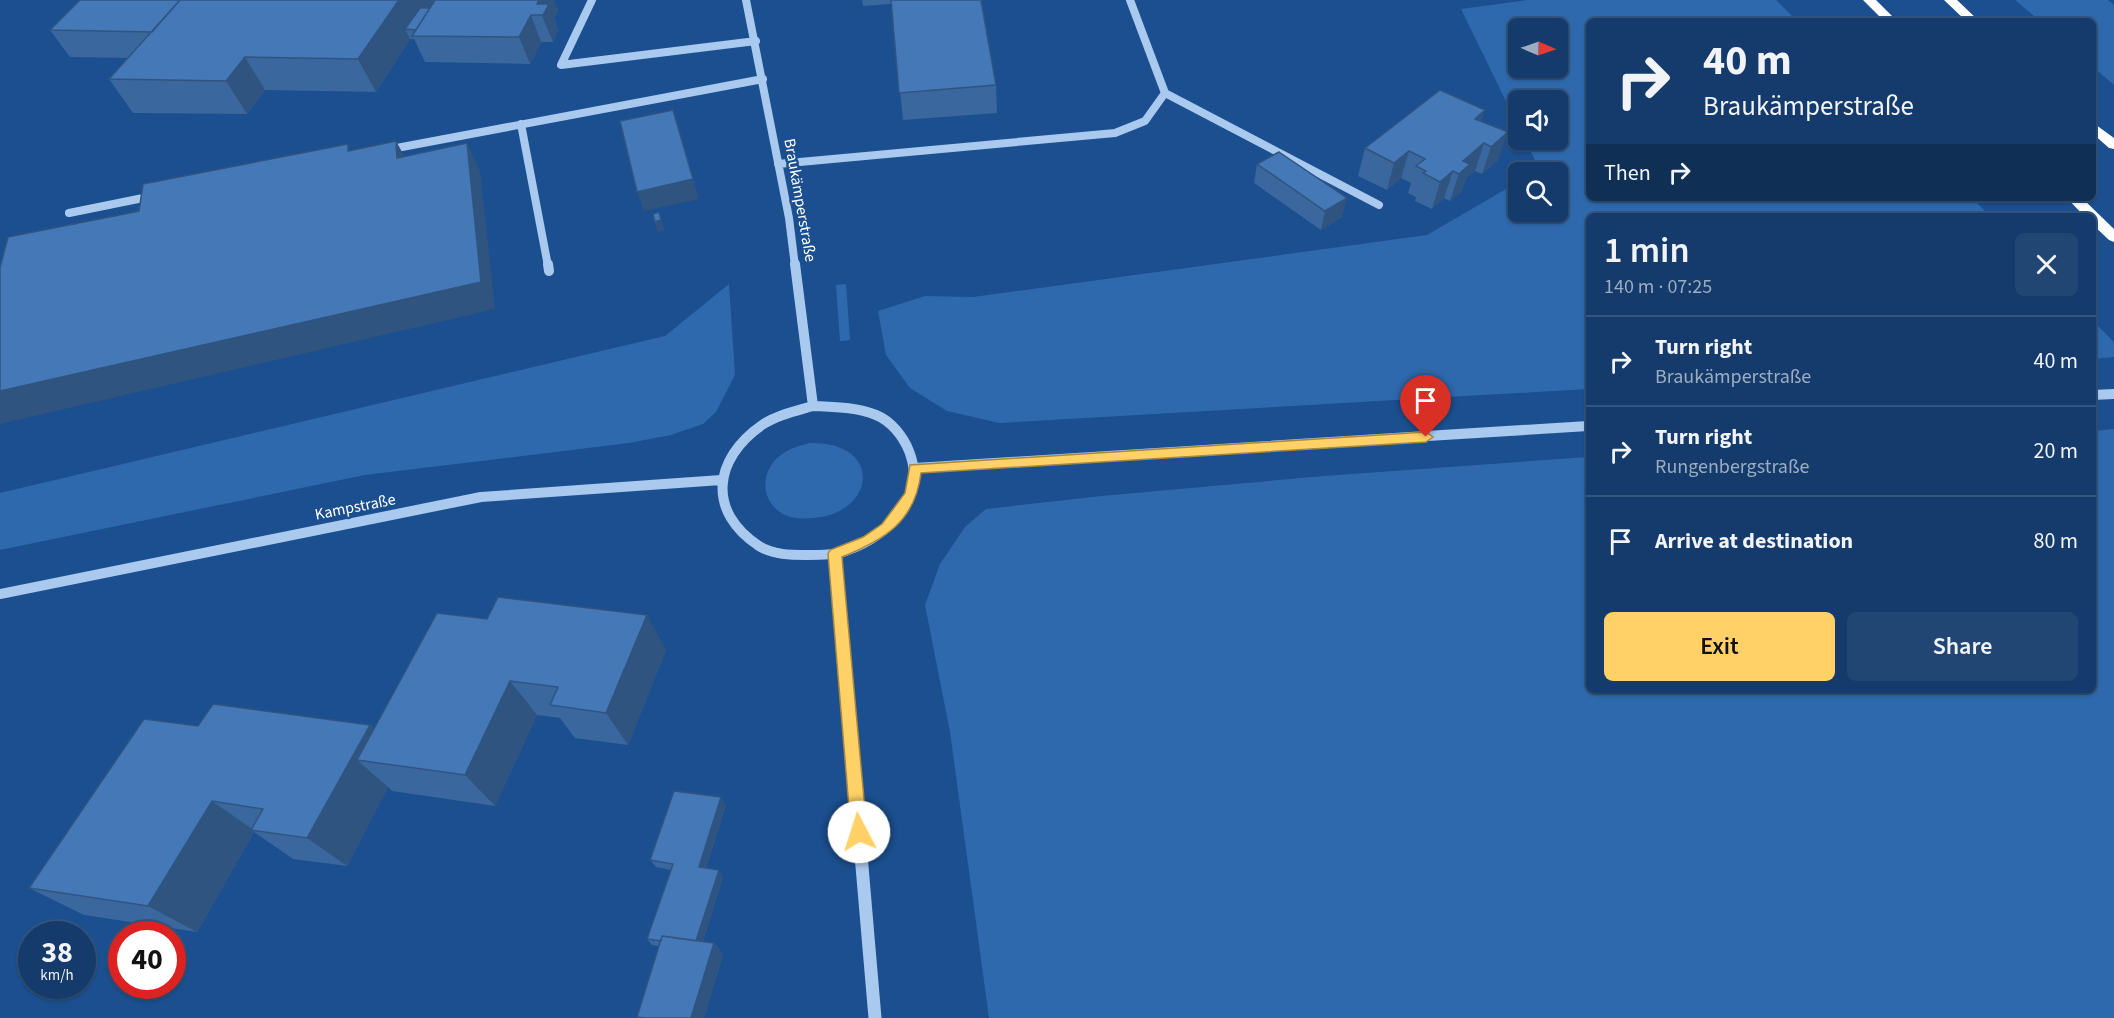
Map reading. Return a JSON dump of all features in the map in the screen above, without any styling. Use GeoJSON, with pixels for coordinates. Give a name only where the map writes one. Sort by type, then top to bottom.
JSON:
{"type":"FeatureCollection","features":[{"type":"Feature","properties":{"kind":"highway"},"geometry":{"type":"LineString","coordinates":[[1869,0],[1888,18]]}},
{"type":"Feature","properties":{"kind":"highway"},"geometry":{"type":"LineString","coordinates":[[1950,0],[1970,18]]}},
{"type":"Feature","properties":{"kind":"highway"},"geometry":{"type":"LineString","coordinates":[[2096,129],[2114,145]]}},
{"type":"Feature","properties":{"kind":"highway"},"geometry":{"type":"LineString","coordinates":[[2077,201],[2089,213]]}},
{"type":"Feature","properties":{"kind":"highway"},"geometry":{"type":"LineString","coordinates":[[2096,219],[2114,237]]}},
{"type":"Feature","properties":{"kind":"street"},"geometry":{"type":"LineString","coordinates":[[592,0],[561,65],[756,41]]}},
{"type":"Feature","properties":{"kind":"street","name":"Braukämperstraße"},"geometry":{"type":"LineString","coordinates":[[746,0],[756,41],[789,218],[813,406]]}},
{"type":"Feature","properties":{"kind":"street"},"geometry":{"type":"LineString","coordinates":[[1130,0],[1165,93],[1379,205]]}},
{"type":"Feature","properties":{"kind":"street"},"geometry":{"type":"LineString","coordinates":[[382,151],[763,79]]}},
{"type":"Feature","properties":{"kind":"street"},"geometry":{"type":"LineString","coordinates":[[778,164],[1115,133],[1145,121],[1165,93]]}},
{"type":"Feature","properties":{"kind":"street"},"geometry":{"type":"LineString","coordinates":[[521,124],[549,271]]}},
{"type":"Feature","properties":{"kind":"street"},"geometry":{"type":"LineString","coordinates":[[69,213],[162,194]]}},
{"type":"Feature","properties":{"kind":"street"},"geometry":{"type":"LineString","coordinates":[[2096,395],[2114,394]]}},
{"type":"Feature","properties":{"kind":"street"},"geometry":{"type":"LineString","coordinates":[[813,406],[850,407],[879,416],[906,440],[915,468],[912,494],[887,528],[868,541],[835,554],[784,555],[762,549],[737,532],[722,507],[721,480],[733,452],[760,425],[782,415],[813,406]]}},
{"type":"Feature","properties":{"kind":"street"},"geometry":{"type":"LineString","coordinates":[[915,468],[1586,426]]}},
{"type":"Feature","properties":{"kind":"street","name":"Kampstraße"},"geometry":{"type":"LineString","coordinates":[[0,594],[28,586],[481,497],[721,480]]}},
{"type":"Feature","properties":{"kind":"street"},"geometry":{"type":"LineString","coordinates":[[835,554],[875,1018]]}},
{"type":"Feature","properties":{"kind":"shaded area"},"geometry":{"type":"Polygon","coordinates":[[[1527,0],[1776,0],[1794,18],[1586,18],[1586,201],[1975,201],[1987,213],[1586,213],[1586,389],[999,423],[947,411],[910,388],[886,355],[878,311],[925,296],[973,297],[1427,235],[1508,188],[1508,222],[1568,222],[1568,162],[1536,162],[1530,150],[1568,150],[1568,90],[1508,90],[1508,105],[1461,9],[1527,0]]]}},
{"type":"Feature","properties":{"kind":"shaded area"},"geometry":{"type":"Polygon","coordinates":[[[2015,0],[2108,0],[2114,5],[2114,85],[2096,70],[2096,18],[2036,18],[2015,0]]]}},
{"type":"Feature","properties":{"kind":"shaded area"},"geometry":{"type":"Polygon","coordinates":[[[729,284],[735,375],[716,412],[703,424],[671,435],[629,443],[365,475],[0,550],[0,493],[665,336],[729,284]]]}},
{"type":"Feature","properties":{"kind":"shaded area"},"geometry":{"type":"Polygon","coordinates":[[[846,284],[850,340],[840,341],[836,285],[846,284]]]}},
{"type":"Feature","properties":{"kind":"shaded area"},"geometry":{"type":"Polygon","coordinates":[[[2096,324],[2114,342],[2114,357],[2096,359],[2096,324]]]}},
{"type":"Feature","properties":{"kind":"shaded area"},"geometry":{"type":"Polygon","coordinates":[[[2114,429],[2114,1018],[989,1018],[950,732],[925,605],[940,564],[965,527],[986,509],[1324,476],[1586,457],[1586,693],[2096,693],[2096,431],[2114,429]]]}},
{"type":"Feature","properties":{"kind":"shaded area"},"geometry":{"type":"Polygon","coordinates":[[[810,443],[834,446],[851,454],[860,465],[863,479],[859,492],[849,504],[834,514],[802,519],[785,515],[777,510],[768,497],[766,481],[767,473],[777,458],[793,448],[810,443]]]}},
{"type":"Feature","properties":{"kind":"building"},"geometry":{"type":"Polygon","coordinates":[[[80,0],[180,0],[152,32],[50,30],[80,0]]]}},
{"type":"Feature","properties":{"kind":"building"},"geometry":{"type":"Polygon","coordinates":[[[180,0],[399,0],[358,59],[245,57],[226,81],[109,79],[180,0]]]}},
{"type":"Feature","properties":{"kind":"building"},"geometry":{"type":"Polygon","coordinates":[[[435,0],[539,0],[537,4],[549,4],[543,15],[531,15],[519,37],[412,36],[435,0]]]}},
{"type":"Feature","properties":{"kind":"building"},"geometry":{"type":"Polygon","coordinates":[[[891,0],[981,0],[996,85],[899,93],[891,0]]]}},
{"type":"Feature","properties":{"kind":"building"},"geometry":{"type":"Polygon","coordinates":[[[420,8],[430,8],[416,30],[405,29],[420,8]]]}},
{"type":"Feature","properties":{"kind":"building"},"geometry":{"type":"Polygon","coordinates":[[[1440,90],[1485,110],[1475,119],[1508,132],[1491,147],[1484,143],[1463,161],[1470,164],[1459,174],[1453,171],[1440,182],[1423,173],[1426,171],[1416,166],[1425,159],[1409,151],[1394,163],[1365,148],[1440,90]]]}},
{"type":"Feature","properties":{"kind":"building"},"geometry":{"type":"Polygon","coordinates":[[[673,110],[693,179],[637,192],[620,121],[673,110]]]}},
{"type":"Feature","properties":{"kind":"building"},"geometry":{"type":"Polygon","coordinates":[[[396,141],[397,158],[467,143],[481,282],[0,391],[0,268],[8,237],[139,211],[143,184],[348,144],[348,151],[396,141]]]}},
{"type":"Feature","properties":{"kind":"building"},"geometry":{"type":"Polygon","coordinates":[[[1279,152],[1347,198],[1325,211],[1257,164],[1279,152]]]}},
{"type":"Feature","properties":{"kind":"building"},"geometry":{"type":"Polygon","coordinates":[[[659,212],[661,220],[655,222],[653,214],[659,212]]]}},
{"type":"Feature","properties":{"kind":"building"},"geometry":{"type":"Polygon","coordinates":[[[498,597],[647,615],[606,713],[550,705],[558,687],[510,681],[465,775],[357,760],[437,613],[487,619],[498,597]]]}},
{"type":"Feature","properties":{"kind":"building"},"geometry":{"type":"Polygon","coordinates":[[[213,704],[370,725],[307,838],[251,830],[263,809],[212,801],[148,906],[29,888],[144,719],[198,726],[213,704]]]}},
{"type":"Feature","properties":{"kind":"building"},"geometry":{"type":"Polygon","coordinates":[[[674,791],[721,797],[699,867],[719,870],[696,941],[662,936],[661,941],[647,939],[673,864],[650,860],[674,791]]]}},
{"type":"Feature","properties":{"kind":"building"},"geometry":{"type":"Polygon","coordinates":[[[662,936],[714,943],[691,1018],[637,1017],[662,936]]]}},
{"type":"Feature","properties":{"kind":"route"},"geometry":{"type":"LineString","coordinates":[[859,832],[835,554],[868,541],[887,528],[912,494],[915,468],[1426,437]]}}]}
